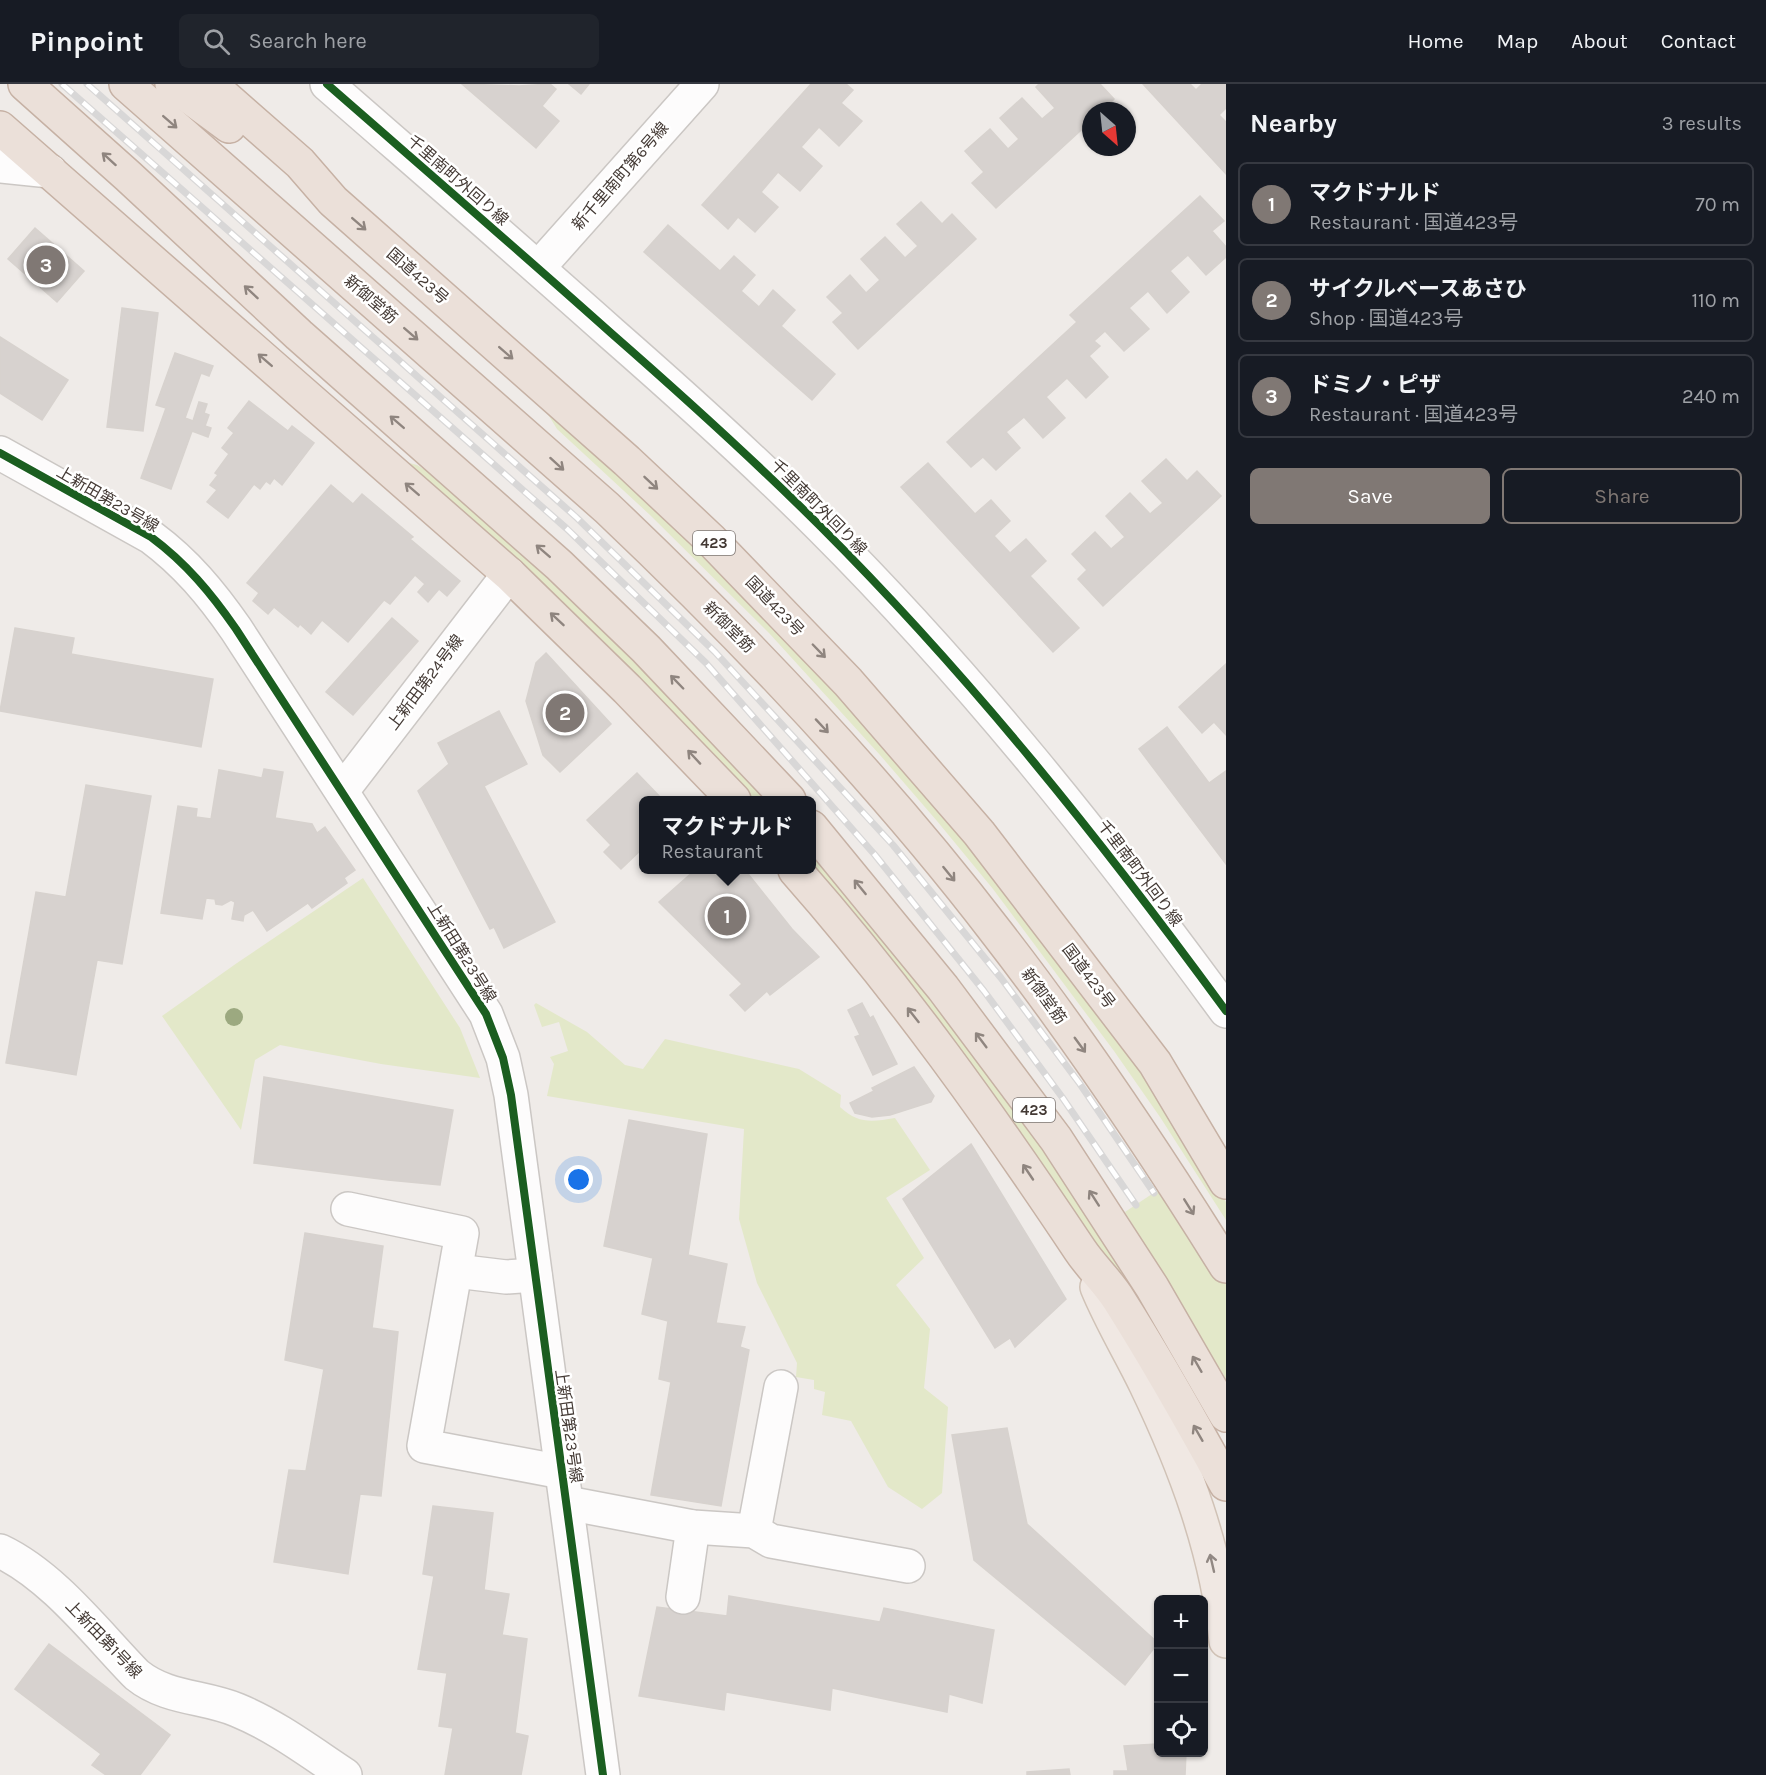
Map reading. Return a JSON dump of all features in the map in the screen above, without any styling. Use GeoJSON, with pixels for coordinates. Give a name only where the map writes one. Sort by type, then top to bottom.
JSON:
{"type":"FeatureCollection","features":[{"type":"Feature","properties":{"kind":"highway"},"geometry":{"type":"LineString","coordinates":[[25,84],[128,176],[291,328],[559,565],[646,649],[784,796]]}},
{"type":"Feature","properties":{"kind":"highway","name":"新御堂筋"},"geometry":{"type":"LineString","coordinates":[[126,84],[607,508],[680,577],[762,660],[882,794],[997,932],[1112,1089],[1226,1266]]}},
{"type":"Feature","properties":{"kind":"highway"},"geometry":{"type":"LineString","coordinates":[[172,84],[291,173],[333,201]]}},
{"type":"Feature","properties":{"kind":"highway"},"geometry":{"type":"LineString","coordinates":[[203,84],[300,163]]}},
{"type":"Feature","properties":{"kind":"highway","name":"国道423号"},"geometry":{"type":"LineString","coordinates":[[210,84],[300,163],[333,201],[627,461],[710,539],[841,674],[979,833],[1155,1063],[1226,1182]]}},
{"type":"Feature","properties":{"kind":"highway"},"geometry":{"type":"LineString","coordinates":[[0,128],[508,574],[627,689],[729,796]]}},
{"type":"Feature","properties":{"kind":"highway","name":"423"},"geometry":{"type":"LineString","coordinates":[[816,833],[943,988],[1056,1139],[1152,1287],[1226,1415]]}},
{"type":"Feature","properties":{"kind":"highway","name":"423"},"geometry":{"type":"LineString","coordinates":[[798,874],[938,1047],[1022,1163],[1084,1256],[1118,1298],[1226,1484]]}},
{"type":"Feature","properties":{"kind":"main road"},"geometry":{"type":"LineString","coordinates":[[1155,1063],[1226,1161]]}},
{"type":"Feature","properties":{"kind":"main road"},"geometry":{"type":"LineString","coordinates":[[1084,1256],[1103,1302],[1146,1385],[1179,1456],[1208,1543],[1217,1582],[1226,1641]]}},
{"type":"Feature","properties":{"kind":"street","name":"千里南町外回り線"},"geometry":{"type":"LineString","coordinates":[[327,84],[736,444],[822,528],[917,627],[1079,815],[1226,1011]]}},
{"type":"Feature","properties":{"kind":"street","name":"新千里南町第6号線"},"geometry":{"type":"LineString","coordinates":[[538,268],[702,84]]}},
{"type":"Feature","properties":{"kind":"street"},"geometry":{"type":"LineString","coordinates":[[0,166],[50,171]]}},
{"type":"Feature","properties":{"kind":"street","name":"上新田第23号線"},"geometry":{"type":"LineString","coordinates":[[0,453],[151,537],[185,564],[220,606],[474,992],[494,1031],[511,1095],[603,1775]]}},
{"type":"Feature","properties":{"kind":"street","name":"上新田第24号線"},"geometry":{"type":"LineString","coordinates":[[342,791],[508,574]]}},
{"type":"Feature","properties":{"kind":"street"},"geometry":{"type":"LineString","coordinates":[[348,1209],[462,1233],[424,1446],[693,1527],[754,1531],[771,1541],[908,1566]]}},
{"type":"Feature","properties":{"kind":"street"},"geometry":{"type":"LineString","coordinates":[[456,1271],[506,1277],[535,1275]]}},
{"type":"Feature","properties":{"kind":"street"},"geometry":{"type":"LineString","coordinates":[[754,1531],[781,1387]]}},
{"type":"Feature","properties":{"kind":"street"},"geometry":{"type":"LineString","coordinates":[[683,1597],[693,1527]]}},
{"type":"Feature","properties":{"kind":"street","name":"上新田第1号線"},"geometry":{"type":"LineString","coordinates":[[0,1551],[22,1564],[56,1590],[147,1683],[189,1699],[236,1710],[278,1731],[345,1775]]}},
{"type":"Feature","properties":{"kind":"green space"},"geometry":{"type":"Polygon","coordinates":[[[541,403],[612,465],[776,626],[945,814],[1146,1077],[1226,1202],[1226,1220],[1160,1117],[1114,1051],[993,889],[937,821],[769,633],[650,515],[557,429],[541,403]]]}},
{"type":"Feature","properties":{"kind":"green space"},"geometry":{"type":"Polygon","coordinates":[[[402,461],[417,465],[432,474],[519,552],[604,632],[763,796],[750,796],[707,750],[402,461]]]}},
{"type":"Feature","properties":{"kind":"green space"},"geometry":{"type":"Polygon","coordinates":[[[816,857],[953,1028],[1035,1137],[1087,1213],[1136,1292],[1226,1452],[816,873],[816,857]]]}},
{"type":"Feature","properties":{"kind":"green space"},"geometry":{"type":"Polygon","coordinates":[[[363,878],[460,1028],[480,1078],[381,1064],[280,1045],[255,1060],[241,1130],[162,1016],[363,878]]]}},
{"type":"Feature","properties":{"kind":"green space"},"geometry":{"type":"Polygon","coordinates":[[[536,1003],[587,1032],[625,1065],[643,1069],[665,1039],[799,1069],[841,1095],[840,1107],[847,1113],[859,1119],[872,1121],[895,1118],[930,1170],[886,1198],[924,1258],[896,1285],[930,1329],[924,1388],[948,1407],[942,1493],[922,1509],[888,1487],[851,1421],[822,1415],[825,1392],[814,1389],[814,1380],[796,1377],[797,1363],[757,1283],[739,1219],[744,1129],[547,1096],[554,1064],[550,1057],[568,1051],[559,1022],[542,1027],[534,1005],[536,1003]]]}},
{"type":"Feature","properties":{"kind":"green space"},"geometry":{"type":"Polygon","coordinates":[[[1164,1186],[1226,1284],[1226,1379],[1125,1212],[1164,1186]]]}},
{"type":"Feature","properties":{"kind":"building"},"geometry":{"type":"Polygon","coordinates":[[[462,84],[519,86],[550,84],[556,89],[542,106],[559,121],[536,148],[462,84]]]}},
{"type":"Feature","properties":{"kind":"building"},"geometry":{"type":"Polygon","coordinates":[[[569,84],[589,84],[581,94],[569,84]]]}},
{"type":"Feature","properties":{"kind":"building"},"geometry":{"type":"Polygon","coordinates":[[[811,84],[846,84],[853,90],[841,103],[862,121],[839,146],[819,127],[801,147],[822,166],[800,191],[778,172],[761,192],[778,207],[755,232],[738,217],[728,229],[702,205],[811,84]]]}},
{"type":"Feature","properties":{"kind":"building"},"geometry":{"type":"Polygon","coordinates":[[[1039,84],[1100,84],[1114,99],[1111,102],[1082,102],[1082,129],[996,208],[972,183],[984,172],[965,151],[990,129],[1008,149],[1019,139],[1000,118],[1022,98],[1042,119],[1055,108],[1036,87],[1039,84]]]}},
{"type":"Feature","properties":{"kind":"building"},"geometry":{"type":"Polygon","coordinates":[[[1143,84],[1190,84],[1196,90],[1202,84],[1226,84],[1226,108],[1219,115],[1226,122],[1226,174],[1143,84]]]}},
{"type":"Feature","properties":{"kind":"building"},"geometry":{"type":"Polygon","coordinates":[[[1200,196],[1224,221],[1212,231],[1226,247],[1226,257],[1206,275],[1188,255],[1170,271],[1189,292],[1167,313],[1148,291],[1129,308],[1149,329],[1124,351],[1105,331],[1094,341],[1100,346],[1089,356],[1108,377],[1086,398],[1067,378],[1046,397],[1065,418],[1043,438],[1024,417],[1006,432],[1020,448],[996,470],[983,457],[971,467],[947,442],[1077,322],[1070,315],[1200,196]]]}},
{"type":"Feature","properties":{"kind":"building"},"geometry":{"type":"Polygon","coordinates":[[[921,202],[942,224],[952,214],[976,239],[858,349],[833,322],[843,313],[827,297],[850,275],[866,293],[880,280],[861,259],[885,237],[905,258],[918,246],[897,224],[921,202]]]}},
{"type":"Feature","properties":{"kind":"building"},"geometry":{"type":"Polygon","coordinates":[[[668,225],[720,271],[734,256],[755,275],[741,291],[759,307],[773,290],[795,310],[781,326],[835,374],[812,400],[644,252],[668,225]]]}},
{"type":"Feature","properties":{"kind":"building"},"geometry":{"type":"Polygon","coordinates":[[[35,228],[84,271],[57,302],[8,259],[35,228]]]}},
{"type":"Feature","properties":{"kind":"building"},"geometry":{"type":"Polygon","coordinates":[[[122,308],[158,313],[143,431],[107,427],[122,308]]]}},
{"type":"Feature","properties":{"kind":"building"},"geometry":{"type":"Polygon","coordinates":[[[0,337],[68,380],[42,420],[0,393],[0,337]]]}},
{"type":"Feature","properties":{"kind":"building"},"geometry":{"type":"Polygon","coordinates":[[[175,353],[213,366],[209,376],[201,373],[185,418],[193,421],[199,402],[207,404],[204,413],[209,415],[205,426],[211,428],[208,437],[192,431],[171,489],[141,478],[166,408],[156,405],[175,353]]]}},
{"type":"Feature","properties":{"kind":"building"},"geometry":{"type":"Polygon","coordinates":[[[249,401],[288,431],[292,426],[314,443],[282,485],[274,478],[270,484],[266,481],[260,489],[254,484],[228,518],[207,502],[217,490],[210,485],[218,475],[215,473],[229,454],[222,448],[234,433],[228,428],[249,401]]]}},
{"type":"Feature","properties":{"kind":"building"},"geometry":{"type":"Polygon","coordinates":[[[1166,459],[1187,481],[1197,471],[1221,496],[1103,606],[1078,579],[1087,570],[1072,554],[1095,532],[1111,549],[1125,537],[1106,516],[1130,493],[1150,514],[1163,503],[1142,481],[1166,459]]]}},
{"type":"Feature","properties":{"kind":"building"},"geometry":{"type":"Polygon","coordinates":[[[928,463],[975,514],[991,500],[1010,521],[994,536],[1010,553],[1026,539],[1046,561],[1030,576],[1079,628],[1053,652],[901,487],[928,463]]]}},
{"type":"Feature","properties":{"kind":"building"},"geometry":{"type":"Polygon","coordinates":[[[331,485],[353,504],[362,494],[460,581],[447,596],[439,589],[428,602],[418,592],[425,584],[415,575],[390,604],[384,600],[348,642],[322,620],[311,634],[300,624],[298,627],[274,607],[268,614],[253,601],[259,593],[247,583],[331,485]]]}},
{"type":"Feature","properties":{"kind":"building"},"geometry":{"type":"Polygon","coordinates":[[[392,618],[418,641],[353,715],[326,692],[392,618]]]}},
{"type":"Feature","properties":{"kind":"building"},"geometry":{"type":"Polygon","coordinates":[[[15,628],[74,638],[71,654],[213,679],[201,747],[0,711],[15,628]]]}},
{"type":"Feature","properties":{"kind":"building"},"geometry":{"type":"Polygon","coordinates":[[[546,653],[611,724],[560,772],[543,755],[526,701],[536,663],[546,653]]]}},
{"type":"Feature","properties":{"kind":"building"},"geometry":{"type":"Polygon","coordinates":[[[1226,664],[1226,735],[1214,722],[1202,733],[1179,707],[1226,664]]]}},
{"type":"Feature","properties":{"kind":"building"},"geometry":{"type":"Polygon","coordinates":[[[499,711],[527,764],[484,786],[555,922],[504,948],[494,927],[490,929],[418,791],[449,764],[438,743],[499,711]]]}},
{"type":"Feature","properties":{"kind":"building"},"geometry":{"type":"Polygon","coordinates":[[[1167,727],[1209,783],[1226,771],[1226,864],[1139,749],[1167,727]]]}},
{"type":"Feature","properties":{"kind":"building"},"geometry":{"type":"Polygon","coordinates":[[[264,769],[283,772],[275,818],[312,824],[317,833],[325,827],[355,870],[344,878],[347,883],[312,908],[308,903],[267,931],[253,910],[244,915],[243,921],[232,919],[235,902],[231,900],[222,905],[216,904],[215,899],[206,898],[202,919],[161,913],[178,806],[197,809],[196,817],[211,819],[219,770],[262,778],[264,769]]]}},
{"type":"Feature","properties":{"kind":"building"},"geometry":{"type":"Polygon","coordinates":[[[637,773],[659,796],[639,796],[639,852],[621,869],[604,852],[611,845],[587,820],[637,773]]]}},
{"type":"Feature","properties":{"kind":"building"},"geometry":{"type":"Polygon","coordinates":[[[86,785],[151,796],[122,964],[97,960],[76,1075],[6,1063],[36,892],[66,897],[86,785]]]}},
{"type":"Feature","properties":{"kind":"building"},"geometry":{"type":"Polygon","coordinates":[[[690,874],[748,874],[792,929],[819,957],[770,995],[767,991],[745,1011],[730,995],[742,984],[659,902],[690,874]]]}},
{"type":"Feature","properties":{"kind":"building"},"geometry":{"type":"Polygon","coordinates":[[[862,1003],[870,1018],[873,1016],[897,1064],[873,1075],[855,1037],[860,1035],[848,1010],[862,1003]]]}},
{"type":"Feature","properties":{"kind":"building"},"geometry":{"type":"Polygon","coordinates":[[[914,1067],[934,1096],[931,1102],[890,1115],[872,1117],[855,1113],[850,1103],[874,1091],[872,1088],[914,1067]]]}},
{"type":"Feature","properties":{"kind":"building"},"geometry":{"type":"Polygon","coordinates":[[[264,1077],[453,1110],[440,1185],[254,1163],[264,1077]]]}},
{"type":"Feature","properties":{"kind":"building"},"geometry":{"type":"Polygon","coordinates":[[[629,1120],[707,1134],[688,1255],[727,1264],[716,1323],[745,1327],[740,1347],[749,1350],[721,1506],[651,1495],[671,1382],[659,1379],[668,1321],[642,1314],[653,1258],[604,1246],[629,1120]]]}},
{"type":"Feature","properties":{"kind":"building"},"geometry":{"type":"Polygon","coordinates":[[[971,1144],[1066,1299],[1015,1347],[1010,1338],[995,1348],[903,1199],[971,1144]]]}},
{"type":"Feature","properties":{"kind":"building"},"geometry":{"type":"Polygon","coordinates":[[[305,1233],[383,1246],[372,1328],[398,1332],[381,1496],[360,1494],[348,1574],[274,1562],[289,1470],[306,1471],[324,1369],[285,1360],[305,1233]]]}},
{"type":"Feature","properties":{"kind":"building"},"geometry":{"type":"Polygon","coordinates":[[[1007,1428],[1027,1524],[1154,1639],[1154,1648],[1125,1685],[974,1560],[952,1435],[1007,1428]]]}},
{"type":"Feature","properties":{"kind":"building"},"geometry":{"type":"Polygon","coordinates":[[[433,1506],[493,1513],[484,1590],[509,1594],[502,1635],[527,1639],[515,1733],[528,1736],[521,1775],[445,1775],[453,1728],[439,1726],[447,1673],[418,1669],[434,1576],[423,1574],[433,1506]]]}},
{"type":"Feature","properties":{"kind":"building"},"geometry":{"type":"Polygon","coordinates":[[[729,1596],[880,1622],[884,1608],[994,1630],[982,1703],[949,1694],[947,1712],[832,1688],[830,1710],[726,1692],[724,1710],[639,1696],[657,1607],[727,1616],[729,1596]]]}},
{"type":"Feature","properties":{"kind":"building"},"geometry":{"type":"Polygon","coordinates":[[[49,1644],[170,1735],[140,1775],[106,1775],[92,1765],[101,1754],[15,1689],[49,1644]]]}},
{"type":"Feature","properties":{"kind":"building"},"geometry":{"type":"Polygon","coordinates":[[[1154,1744],[1154,1757],[1186,1757],[1185,1775],[1114,1775],[1114,1771],[1128,1771],[1124,1746],[1154,1744]]]}},
{"type":"Feature","properties":{"kind":"building"},"geometry":{"type":"Polygon","coordinates":[[[1069,1769],[1070,1775],[1027,1775],[1027,1772],[1069,1769]]]}},
{"type":"Feature","properties":{"kind":"railway"},"geometry":{"type":"LineString","coordinates":[[62,84],[566,528],[706,663],[875,855],[984,991],[1062,1097],[1136,1205]]}},
{"type":"Feature","properties":{"kind":"railway"},"geometry":{"type":"LineString","coordinates":[[87,84],[576,517],[715,652],[893,845],[1001,978],[1080,1084],[1154,1193]]}},
{"type":"Feature","properties":{"kind":"cycle path"},"geometry":{"type":"LineString","coordinates":[[327,84],[691,404],[821,527],[930,642],[1033,761],[1131,884],[1226,1011]]}},
{"type":"Feature","properties":{"kind":"cycle path"},"geometry":{"type":"LineString","coordinates":[[0,453],[151,537],[176,557],[197,579],[236,629],[486,1014],[503,1058],[511,1095],[603,1775]]}},
{"type":"Feature","properties":{"kind":"place","name":"ドミノ・ピザ"},"geometry":{"type":"Point","coordinates":[46,265]}},
{"type":"Feature","properties":{"kind":"place","name":"サイクルベースあさひ"},"geometry":{"type":"Point","coordinates":[565,713]}},
{"type":"Feature","properties":{"kind":"place","name":"マクドナルド"},"geometry":{"type":"Point","coordinates":[727,916]}}]}
